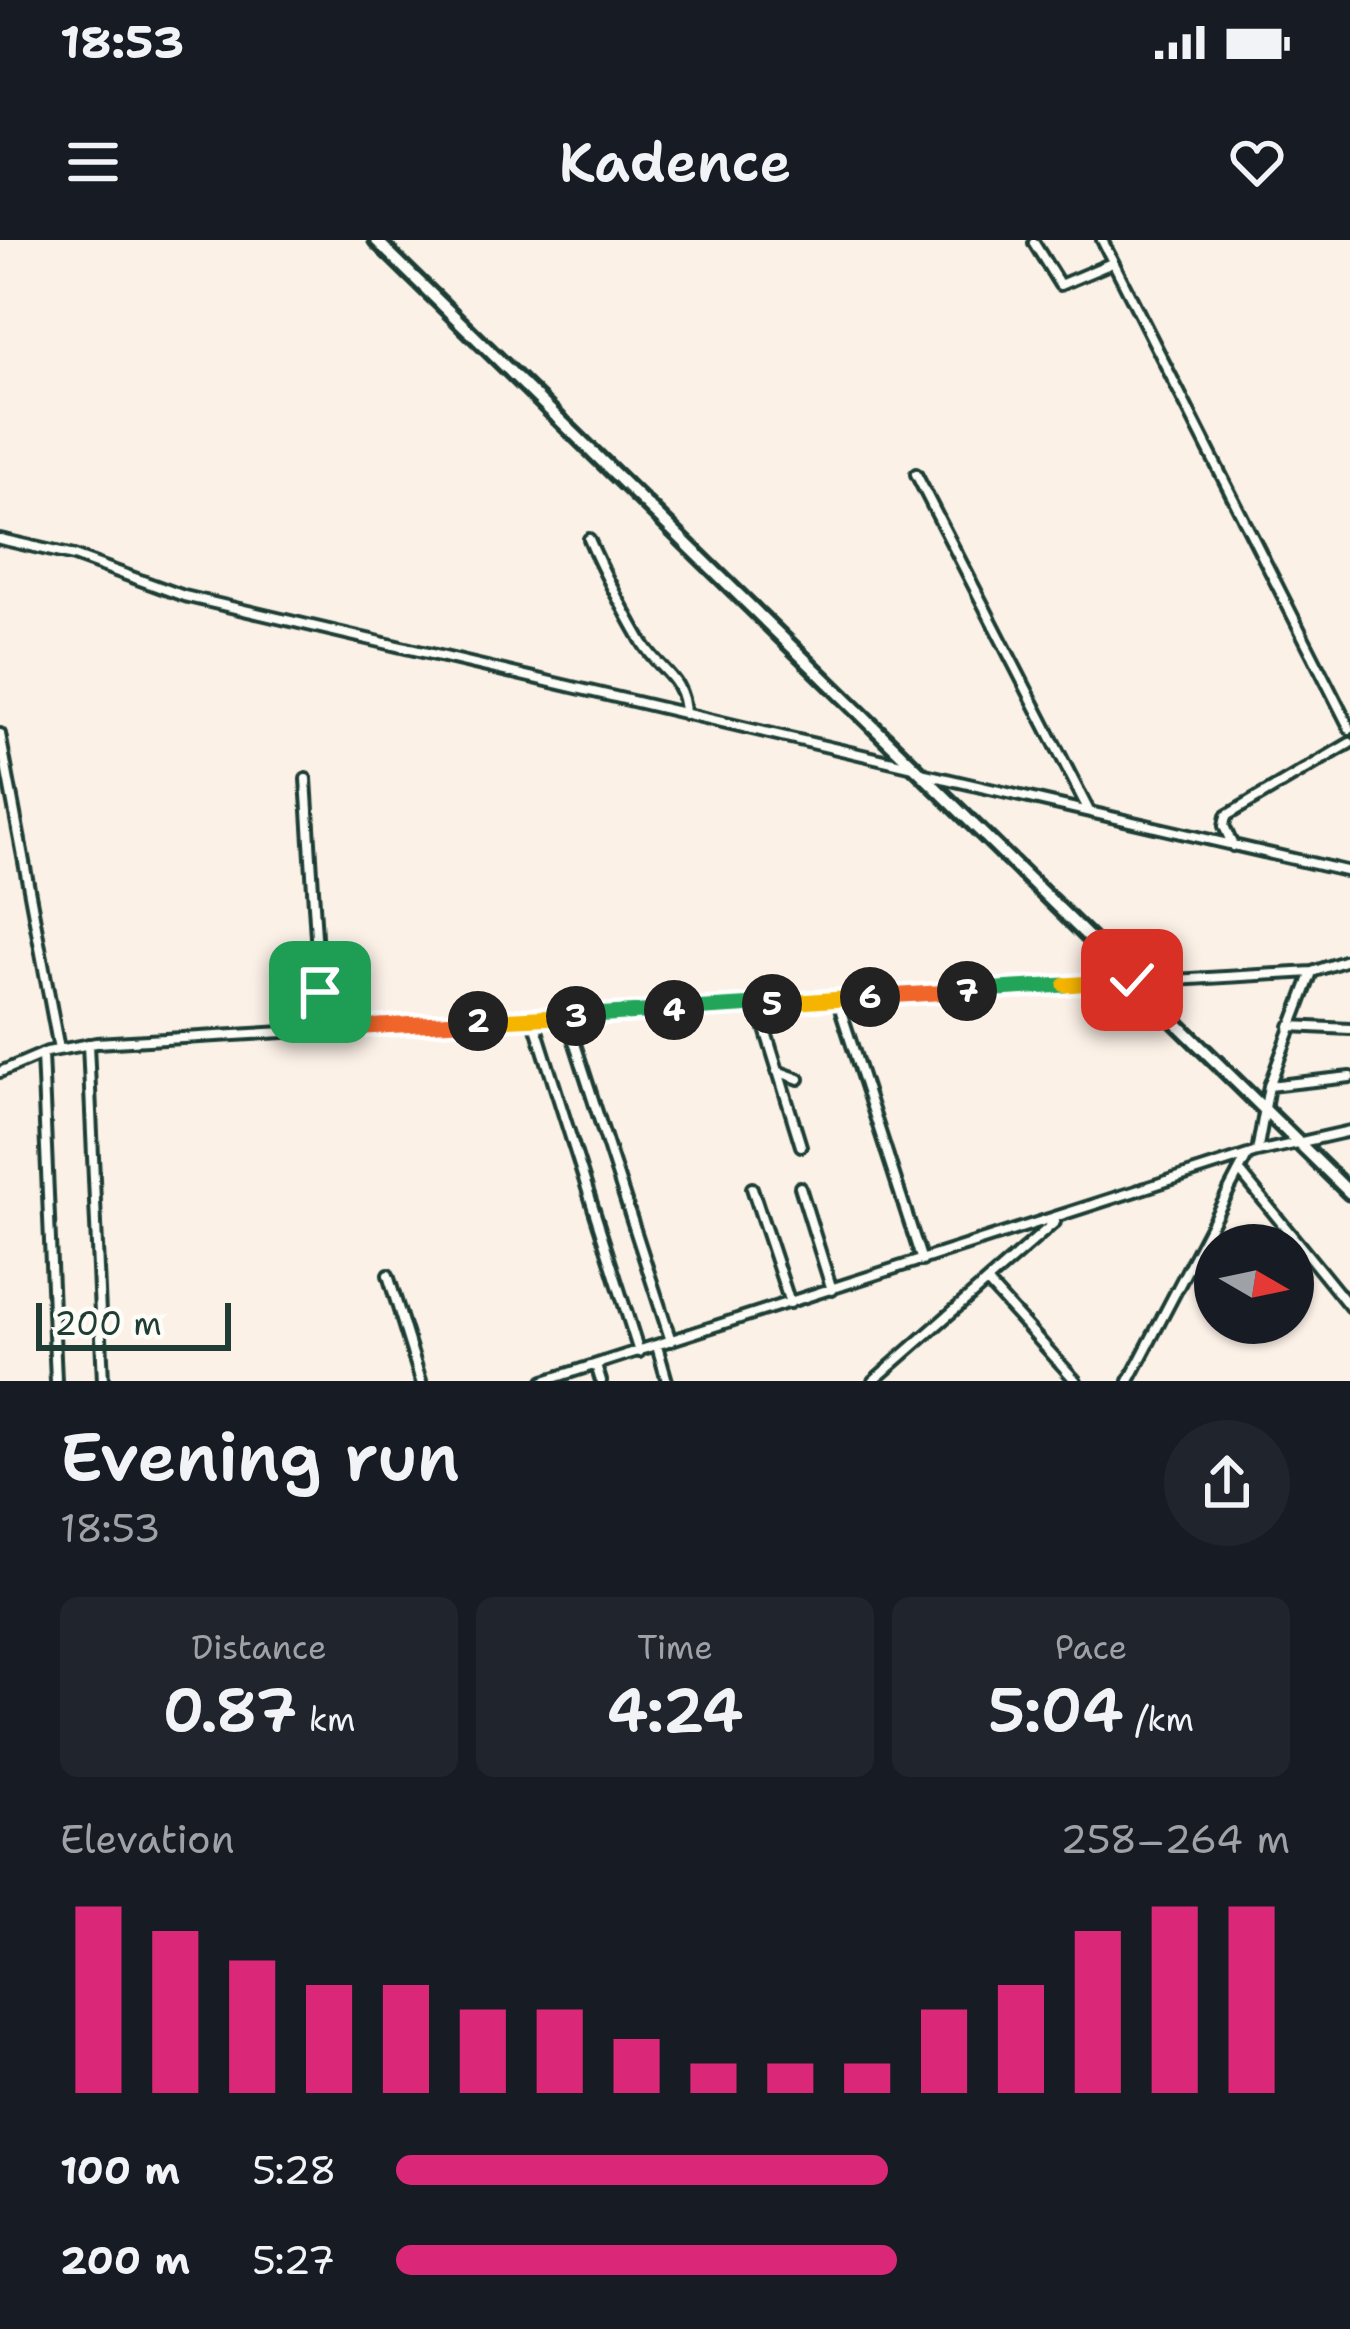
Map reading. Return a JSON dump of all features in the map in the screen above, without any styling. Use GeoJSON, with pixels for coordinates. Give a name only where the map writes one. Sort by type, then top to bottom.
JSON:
{"type":"FeatureCollection","features":[{"type":"Feature","properties":{"kind":"main road"},"geometry":{"type":"LineString","coordinates":[[376,240],[1350,1193]]}},
{"type":"Feature","properties":{"kind":"street"},"geometry":{"type":"LineString","coordinates":[[1102,240],[1350,729]]}},
{"type":"Feature","properties":{"kind":"street"},"geometry":{"type":"LineString","coordinates":[[1034,243],[1060,285],[1112,263]]}},
{"type":"Feature","properties":{"kind":"street"},"geometry":{"type":"LineString","coordinates":[[916,474],[1089,811]]}},
{"type":"Feature","properties":{"kind":"street"},"geometry":{"type":"LineString","coordinates":[[0,539],[74,556],[184,596],[1350,872]]}},
{"type":"Feature","properties":{"kind":"street"},"geometry":{"type":"LineString","coordinates":[[590,539],[596,562],[643,644],[676,678],[685,714]]}},
{"type":"Feature","properties":{"kind":"street"},"geometry":{"type":"LineString","coordinates":[[0,734],[59,1049]]}},
{"type":"Feature","properties":{"kind":"street"},"geometry":{"type":"LineString","coordinates":[[1234,847],[1224,826],[1226,816],[1350,743]]}},
{"type":"Feature","properties":{"kind":"street"},"geometry":{"type":"LineString","coordinates":[[306,778],[322,1030]]}},
{"type":"Feature","properties":{"kind":"street"},"geometry":{"type":"LineString","coordinates":[[0,1072],[43,1054],[88,1044],[1312,972],[1350,959]]}},
{"type":"Feature","properties":{"kind":"street"},"geometry":{"type":"LineString","coordinates":[[1334,966],[1350,970]]}},
{"type":"Feature","properties":{"kind":"street"},"geometry":{"type":"LineString","coordinates":[[1129,1381],[1252,1154],[1261,1105],[1312,972]]}},
{"type":"Feature","properties":{"kind":"street"},"geometry":{"type":"LineString","coordinates":[[837,999],[922,1261]]}},
{"type":"Feature","properties":{"kind":"street"},"geometry":{"type":"LineString","coordinates":[[758,1006],[801,1146]]}},
{"type":"Feature","properties":{"kind":"street"},"geometry":{"type":"LineString","coordinates":[[566,1016],[671,1341]]}},
{"type":"Feature","properties":{"kind":"street"},"geometry":{"type":"LineString","coordinates":[[533,1018],[639,1352]]}},
{"type":"Feature","properties":{"kind":"street"},"geometry":{"type":"LineString","coordinates":[[1290,1026],[1350,1029]]}},
{"type":"Feature","properties":{"kind":"street"},"geometry":{"type":"LineString","coordinates":[[88,1044],[103,1381]]}},
{"type":"Feature","properties":{"kind":"street"},"geometry":{"type":"LineString","coordinates":[[43,1054],[56,1381]]}},
{"type":"Feature","properties":{"kind":"street"},"geometry":{"type":"LineString","coordinates":[[776,1071],[799,1078]]}},
{"type":"Feature","properties":{"kind":"street"},"geometry":{"type":"LineString","coordinates":[[1270,1086],[1350,1077]]}},
{"type":"Feature","properties":{"kind":"street"},"geometry":{"type":"LineString","coordinates":[[544,1381],[1293,1139],[1350,1131]]}},
{"type":"Feature","properties":{"kind":"street"},"geometry":{"type":"LineString","coordinates":[[1242,1174],[1350,1307]]}},
{"type":"Feature","properties":{"kind":"street"},"geometry":{"type":"LineString","coordinates":[[800,1187],[832,1290]]}},
{"type":"Feature","properties":{"kind":"street"},"geometry":{"type":"LineString","coordinates":[[752,1188],[790,1304]]}},
{"type":"Feature","properties":{"kind":"street"},"geometry":{"type":"LineString","coordinates":[[873,1381],[1061,1217]]}},
{"type":"Feature","properties":{"kind":"street"},"geometry":{"type":"LineString","coordinates":[[388,1275],[421,1381]]}},
{"type":"Feature","properties":{"kind":"street"},"geometry":{"type":"LineString","coordinates":[[987,1282],[1076,1381]]}},
{"type":"Feature","properties":{"kind":"street"},"geometry":{"type":"LineString","coordinates":[[657,1346],[667,1381]]}},
{"type":"Feature","properties":{"kind":"street"},"geometry":{"type":"LineString","coordinates":[[596,1365],[601,1381]]}},
{"type":"Feature","properties":{"kind":"route"},"geometry":{"type":"LineString","coordinates":[[320,992],[322,1030],[1132,980]]}}]}
